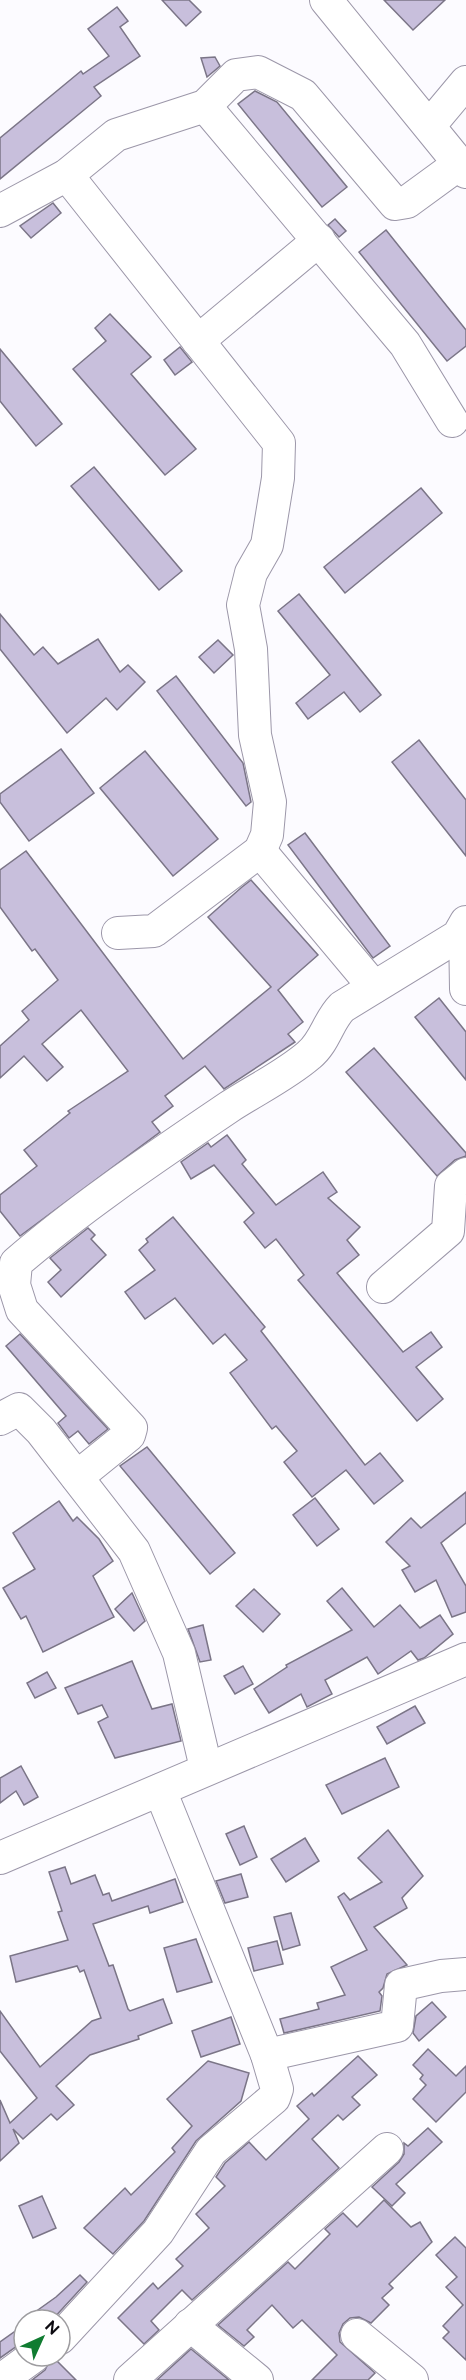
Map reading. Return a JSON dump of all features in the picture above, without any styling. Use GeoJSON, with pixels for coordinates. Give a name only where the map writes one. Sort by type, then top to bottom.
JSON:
{"type":"FeatureCollection","features":[{"type":"Feature","properties":{"kind":"street"},"geometry":{"type":"LineString","coordinates":[[1,209],[67,175],[116,135],[205,105],[236,75],[258,72],[303,95],[395,204],[407,202],[462,168],[430,125],[354,37],[326,0]]}},
{"type":"Feature","properties":{"kind":"street"},"geometry":{"type":"LineString","coordinates":[[430,125],[466,82]]}},
{"type":"Feature","properties":{"kind":"street"},"geometry":{"type":"LineString","coordinates":[[205,105],[405,344],[452,421]]}},
{"type":"Feature","properties":{"kind":"street"},"geometry":{"type":"LineString","coordinates":[[67,175],[279,443],[278,478],[267,545],[251,573],[243,605],[251,650],[255,735],[270,802],[267,835],[260,851],[154,931],[118,933]]}},
{"type":"Feature","properties":{"kind":"street"},"geometry":{"type":"LineString","coordinates":[[198,341],[319,240]]}},
{"type":"Feature","properties":{"kind":"street"},"geometry":{"type":"LineString","coordinates":[[260,851],[374,987]]}},
{"type":"Feature","properties":{"kind":"street"},"geometry":{"type":"LineString","coordinates":[[77,1477],[129,1435],[131,1428],[22,1310],[14,1285],[16,1263],[58,1227],[229,1108],[310,1055],[323,1039],[331,1018],[342,1007],[458,936],[465,925]]}},
{"type":"Feature","properties":{"kind":"street"},"geometry":{"type":"LineString","coordinates":[[465,925],[466,989]]}},
{"type":"Feature","properties":{"kind":"street"},"geometry":{"type":"LineString","coordinates":[[382,1287],[448,1231],[452,1186],[466,1174]]}},
{"type":"Feature","properties":{"kind":"street"},"geometry":{"type":"LineString","coordinates":[[0,1419],[18,1409],[41,1431],[134,1551],[179,1653],[206,1768]]}},
{"type":"Feature","properties":{"kind":"street"},"geometry":{"type":"LineString","coordinates":[[0,1858],[206,1768],[466,1659]]}},
{"type":"Feature","properties":{"kind":"street"},"geometry":{"type":"LineString","coordinates":[[72,2325],[158,2232],[212,2151],[274,2098],[276,2089],[267,2055],[160,1790]]}},
{"type":"Feature","properties":{"kind":"street"},"geometry":{"type":"LineString","coordinates":[[267,2055],[397,2026],[401,1985],[441,1976],[466,1974]]}},
{"type":"Feature","properties":{"kind":"street"},"geometry":{"type":"LineString","coordinates":[[130,2380],[387,2149]]}},
{"type":"Feature","properties":{"kind":"street"},"geometry":{"type":"LineString","coordinates":[[190,2325],[257,2380]]}},
{"type":"Feature","properties":{"kind":"street"},"geometry":{"type":"LineString","coordinates":[[357,2335],[412,2380]]}},
{"type":"Feature","properties":{"kind":"street"},"geometry":{"type":"LineString","coordinates":[[1,2380],[18,2368]]}},
{"type":"Feature","properties":{"kind":"building"},"geometry":{"type":"Polygon","coordinates":[[[162,0],[189,0],[201,12],[186,26],[162,0]]]}},
{"type":"Feature","properties":{"kind":"building"},"geometry":{"type":"Polygon","coordinates":[[[384,0],[445,0],[413,30],[384,0]]]}},
{"type":"Feature","properties":{"kind":"building"},"geometry":{"type":"Polygon","coordinates":[[[117,7],[128,21],[120,27],[140,56],[94,87],[101,96],[0,179],[0,138],[81,71],[83,74],[109,56],[88,29],[117,7]]]}},
{"type":"Feature","properties":{"kind":"building"},"geometry":{"type":"Polygon","coordinates":[[[215,57],[220,66],[207,77],[201,58],[215,57]]]}},
{"type":"Feature","properties":{"kind":"building"},"geometry":{"type":"Polygon","coordinates":[[[255,91],[277,102],[347,187],[322,207],[238,104],[255,91]]]}},
{"type":"Feature","properties":{"kind":"building"},"geometry":{"type":"Polygon","coordinates":[[[53,203],[61,213],[31,238],[20,226],[53,203]]]}},
{"type":"Feature","properties":{"kind":"building"},"geometry":{"type":"Polygon","coordinates":[[[335,219],[346,231],[339,237],[328,225],[335,219]]]}},
{"type":"Feature","properties":{"kind":"building"},"geometry":{"type":"Polygon","coordinates":[[[386,230],[466,330],[466,346],[447,361],[359,252],[386,230]]]}},
{"type":"Feature","properties":{"kind":"building"},"geometry":{"type":"Polygon","coordinates":[[[110,314],[151,357],[131,374],[196,449],[165,475],[73,369],[106,341],[95,328],[110,314]]]}},
{"type":"Feature","properties":{"kind":"building"},"geometry":{"type":"Polygon","coordinates":[[[180,347],[192,362],[175,375],[164,360],[180,347]]]}},
{"type":"Feature","properties":{"kind":"building"},"geometry":{"type":"Polygon","coordinates":[[[0,349],[62,424],[36,446],[0,401],[0,349]]]}},
{"type":"Feature","properties":{"kind":"building"},"geometry":{"type":"Polygon","coordinates":[[[94,467],[182,571],[159,590],[71,486],[94,467]]]}},
{"type":"Feature","properties":{"kind":"building"},"geometry":{"type":"Polygon","coordinates":[[[421,488],[442,513],[345,593],[324,567],[421,488]]]}},
{"type":"Feature","properties":{"kind":"building"},"geometry":{"type":"Polygon","coordinates":[[[299,594],[381,695],[360,712],[344,692],[308,719],[296,703],[330,675],[278,611],[299,594]]]}},
{"type":"Feature","properties":{"kind":"building"},"geometry":{"type":"Polygon","coordinates":[[[0,614],[34,655],[43,647],[58,664],[98,639],[120,672],[128,665],[145,682],[117,710],[106,698],[67,733],[0,649],[0,614]]]}},
{"type":"Feature","properties":{"kind":"building"},"geometry":{"type":"Polygon","coordinates":[[[218,640],[233,655],[214,673],[199,657],[218,640]]]}},
{"type":"Feature","properties":{"kind":"building"},"geometry":{"type":"Polygon","coordinates":[[[176,676],[243,763],[251,802],[246,806],[157,691],[176,676]]]}},
{"type":"Feature","properties":{"kind":"building"},"geometry":{"type":"Polygon","coordinates":[[[419,740],[466,800],[466,856],[392,762],[419,740]]]}},
{"type":"Feature","properties":{"kind":"building"},"geometry":{"type":"Polygon","coordinates":[[[61,749],[94,793],[29,841],[0,802],[0,794],[61,749]]]}},
{"type":"Feature","properties":{"kind":"building"},"geometry":{"type":"Polygon","coordinates":[[[145,751],[218,839],[173,876],[100,788],[145,751]]]}},
{"type":"Feature","properties":{"kind":"building"},"geometry":{"type":"Polygon","coordinates":[[[305,833],[390,946],[373,958],[288,845],[305,833]]]}},
{"type":"Feature","properties":{"kind":"building"},"geometry":{"type":"Polygon","coordinates":[[[26,851],[183,1059],[271,987],[208,917],[251,880],[318,955],[278,990],[303,1022],[288,1034],[295,1042],[224,1089],[205,1066],[165,1096],[173,1106],[152,1122],[160,1132],[20,1236],[0,1211],[0,1195],[37,1166],[24,1150],[70,1113],[68,1111],[128,1071],[81,1010],[42,1044],[63,1067],[47,1081],[24,1056],[0,1078],[0,1046],[29,1020],[22,1011],[58,980],[35,949],[32,951],[0,907],[0,870],[26,851]]]}},
{"type":"Feature","properties":{"kind":"building"},"geometry":{"type":"Polygon","coordinates":[[[439,998],[466,1032],[466,1080],[415,1017],[439,998]]]}},
{"type":"Feature","properties":{"kind":"building"},"geometry":{"type":"Polygon","coordinates":[[[374,1048],[466,1153],[466,1156],[455,1160],[437,1176],[346,1072],[374,1048]]]}},
{"type":"Feature","properties":{"kind":"building"},"geometry":{"type":"Polygon","coordinates":[[[227,1135],[246,1160],[242,1164],[276,1205],[323,1172],[337,1192],[328,1198],[360,1227],[347,1240],[359,1255],[337,1273],[403,1352],[431,1332],[442,1347],[416,1367],[443,1399],[417,1421],[298,1280],[304,1275],[276,1239],[265,1248],[244,1222],[254,1213],[214,1165],[191,1179],[181,1162],[208,1143],[211,1147],[227,1135]]]}},
{"type":"Feature","properties":{"kind":"building"},"geometry":{"type":"Polygon","coordinates":[[[173,1217],[265,1327],[261,1331],[365,1465],[380,1453],[403,1481],[374,1504],[346,1470],[312,1497],[284,1462],[297,1451],[276,1426],[272,1429],[230,1373],[247,1360],[225,1334],[213,1344],[175,1298],[145,1319],[125,1292],[155,1270],[139,1250],[148,1242],[146,1239],[173,1217]]]}},
{"type":"Feature","properties":{"kind":"building"},"geometry":{"type":"Polygon","coordinates":[[[88,1228],[95,1235],[91,1239],[106,1255],[61,1297],[48,1282],[61,1270],[50,1258],[88,1228]]]}},
{"type":"Feature","properties":{"kind":"building"},"geometry":{"type":"Polygon","coordinates":[[[20,1334],[108,1429],[89,1444],[78,1431],[69,1438],[58,1423],[66,1416],[6,1346],[20,1334]]]}},
{"type":"Feature","properties":{"kind":"building"},"geometry":{"type":"Polygon","coordinates":[[[147,1447],[235,1553],[210,1574],[120,1466],[147,1447]]]}},
{"type":"Feature","properties":{"kind":"building"},"geometry":{"type":"Polygon","coordinates":[[[466,1492],[466,1523],[441,1543],[466,1586],[466,1612],[452,1617],[436,1580],[415,1592],[402,1570],[410,1566],[386,1542],[411,1518],[421,1528],[466,1492]]]}},
{"type":"Feature","properties":{"kind":"building"},"geometry":{"type":"Polygon","coordinates":[[[315,1498],[339,1529],[317,1546],[293,1515],[315,1498]]]}},
{"type":"Feature","properties":{"kind":"building"},"geometry":{"type":"Polygon","coordinates":[[[59,1501],[73,1521],[77,1517],[99,1539],[113,1561],[93,1576],[114,1617],[43,1652],[26,1616],[21,1619],[3,1588],[35,1569],[13,1533],[59,1501]]]}},
{"type":"Feature","properties":{"kind":"building"},"geometry":{"type":"Polygon","coordinates":[[[342,1588],[374,1627],[400,1605],[420,1628],[440,1615],[453,1634],[424,1658],[418,1660],[411,1651],[378,1674],[367,1657],[325,1680],[332,1694],[307,1707],[301,1694],[269,1713],[254,1689],[287,1667],[286,1665],[352,1630],[327,1601],[342,1588]]]}},
{"type":"Feature","properties":{"kind":"building"},"geometry":{"type":"Polygon","coordinates":[[[254,1589],[280,1614],[263,1632],[236,1606],[254,1589]]]}},
{"type":"Feature","properties":{"kind":"building"},"geometry":{"type":"Polygon","coordinates":[[[132,1593],[145,1621],[134,1631],[115,1609],[132,1593]]]}},
{"type":"Feature","properties":{"kind":"building"},"geometry":{"type":"Polygon","coordinates":[[[203,1625],[211,1660],[200,1662],[188,1629],[203,1625]]]}},
{"type":"Feature","properties":{"kind":"building"},"geometry":{"type":"Polygon","coordinates":[[[132,1661],[152,1709],[172,1704],[181,1741],[115,1758],[98,1722],[108,1717],[102,1705],[78,1714],[65,1688],[132,1661]]]}},
{"type":"Feature","properties":{"kind":"building"},"geometry":{"type":"Polygon","coordinates":[[[243,1666],[253,1684],[235,1694],[224,1676],[243,1666]]]}},
{"type":"Feature","properties":{"kind":"building"},"geometry":{"type":"Polygon","coordinates":[[[47,1672],[56,1688],[35,1698],[27,1683],[47,1672]]]}},
{"type":"Feature","properties":{"kind":"building"},"geometry":{"type":"Polygon","coordinates":[[[415,1706],[425,1723],[387,1744],[377,1727],[415,1706]]]}},
{"type":"Feature","properties":{"kind":"building"},"geometry":{"type":"Polygon","coordinates":[[[385,1758],[399,1787],[342,1814],[326,1785],[385,1758]]]}},
{"type":"Feature","properties":{"kind":"building"},"geometry":{"type":"Polygon","coordinates":[[[21,1766],[38,1797],[24,1805],[16,1791],[0,1803],[0,1778],[21,1766]]]}},
{"type":"Feature","properties":{"kind":"building"},"geometry":{"type":"Polygon","coordinates":[[[244,1826],[257,1857],[240,1865],[226,1834],[244,1826]]]}},
{"type":"Feature","properties":{"kind":"building"},"geometry":{"type":"Polygon","coordinates":[[[388,1830],[423,1876],[402,1898],[407,1908],[374,1927],[407,1965],[387,1974],[383,1988],[379,1992],[382,1996],[380,2011],[284,2033],[280,2019],[319,2009],[317,2003],[345,1995],[331,1967],[367,1950],[338,1897],[344,1893],[350,1900],[382,1882],[358,1858],[388,1830]]]}},
{"type":"Feature","properties":{"kind":"building"},"geometry":{"type":"Polygon","coordinates":[[[305,1838],[319,1861],[286,1882],[271,1859],[305,1838]]]}},
{"type":"Feature","properties":{"kind":"building"},"geometry":{"type":"Polygon","coordinates":[[[65,1867],[71,1884],[95,1875],[103,1895],[109,1893],[112,1901],[175,1879],[183,1902],[150,1913],[148,1906],[93,1924],[109,1966],[113,1965],[128,2009],[130,2011],[163,1999],[172,2023],[138,2036],[139,2039],[90,2055],[56,2086],[74,2105],[57,2120],[51,2114],[23,2139],[13,2129],[19,2143],[0,2161],[0,2100],[10,2123],[37,2098],[0,2051],[0,2011],[40,2067],[92,2021],[101,2018],[84,1970],[80,1972],[77,1966],[16,1982],[10,1956],[68,1940],[58,1912],[62,1911],[49,1872],[65,1867]]]}},
{"type":"Feature","properties":{"kind":"building"},"geometry":{"type":"Polygon","coordinates":[[[241,1874],[248,1897],[225,1903],[216,1881],[241,1874]]]}},
{"type":"Feature","properties":{"kind":"building"},"geometry":{"type":"Polygon","coordinates":[[[291,1913],[300,1945],[283,1950],[274,1917],[291,1913]]]}},
{"type":"Feature","properties":{"kind":"building"},"geometry":{"type":"Polygon","coordinates":[[[196,1939],[212,1982],[177,1992],[164,1948],[196,1939]]]}},
{"type":"Feature","properties":{"kind":"building"},"geometry":{"type":"Polygon","coordinates":[[[277,1941],[283,1964],[254,1971],[248,1948],[277,1941]]]}},
{"type":"Feature","properties":{"kind":"building"},"geometry":{"type":"Polygon","coordinates":[[[432,2002],[446,2017],[419,2041],[413,2033],[416,2016],[432,2002]]]}},
{"type":"Feature","properties":{"kind":"building"},"geometry":{"type":"Polygon","coordinates":[[[231,2017],[240,2044],[201,2057],[192,2031],[231,2017]]]}},
{"type":"Feature","properties":{"kind":"building"},"geometry":{"type":"Polygon","coordinates":[[[428,2049],[456,2076],[466,2066],[466,2092],[436,2122],[413,2099],[426,2085],[420,2079],[423,2075],[413,2065],[428,2049]]]}},
{"type":"Feature","properties":{"kind":"building"},"geometry":{"type":"Polygon","coordinates":[[[358,2056],[377,2075],[352,2097],[360,2105],[343,2120],[338,2115],[312,2139],[339,2168],[192,2300],[182,2290],[151,2321],[159,2330],[144,2344],[118,2318],[153,2283],[158,2289],[183,2266],[176,2259],[209,2228],[196,2214],[225,2186],[216,2177],[225,2163],[249,2142],[266,2160],[309,2119],[297,2106],[312,2093],[314,2096],[358,2056]]]}},
{"type":"Feature","properties":{"kind":"building"},"geometry":{"type":"Polygon","coordinates":[[[208,2061],[249,2073],[241,2101],[196,2141],[144,2221],[113,2254],[84,2228],[125,2188],[131,2195],[175,2152],[172,2148],[192,2126],[167,2099],[208,2061]]]}},
{"type":"Feature","properties":{"kind":"building"},"geometry":{"type":"Polygon","coordinates":[[[428,2128],[442,2142],[396,2184],[405,2193],[392,2206],[372,2187],[399,2162],[404,2154],[404,2143],[408,2146],[428,2128]]]}},
{"type":"Feature","properties":{"kind":"building"},"geometry":{"type":"Polygon","coordinates":[[[42,2196],[56,2228],[33,2238],[19,2206],[42,2196]]]}},
{"type":"Feature","properties":{"kind":"building"},"geometry":{"type":"Polygon","coordinates":[[[384,2200],[411,2227],[420,2222],[432,2242],[389,2284],[393,2288],[382,2298],[389,2305],[371,2323],[359,2317],[350,2318],[343,2324],[339,2333],[340,2342],[375,2373],[368,2380],[312,2380],[337,2355],[302,2320],[293,2328],[272,2305],[247,2330],[254,2337],[244,2346],[218,2325],[288,2262],[295,2269],[330,2234],[325,2229],[343,2213],[357,2227],[384,2200]]]}},
{"type":"Feature","properties":{"kind":"building"},"geometry":{"type":"Polygon","coordinates":[[[455,2237],[466,2248],[466,2360],[443,2338],[449,2332],[443,2326],[463,2305],[446,2287],[457,2277],[436,2255],[455,2237]]]}},
{"type":"Feature","properties":{"kind":"building"},"geometry":{"type":"Polygon","coordinates":[[[80,2275],[87,2282],[63,2308],[41,2308],[80,2275]]]}},
{"type":"Feature","properties":{"kind":"building"},"geometry":{"type":"Polygon","coordinates":[[[12,2334],[12,2350],[0,2358],[0,2342],[12,2334]]]}},
{"type":"Feature","properties":{"kind":"building"},"geometry":{"type":"Polygon","coordinates":[[[191,2349],[229,2380],[157,2380],[191,2349]]]}},
{"type":"Feature","properties":{"kind":"building"},"geometry":{"type":"Polygon","coordinates":[[[46,2368],[64,2368],[76,2380],[32,2380],[46,2368]]]}}]}
